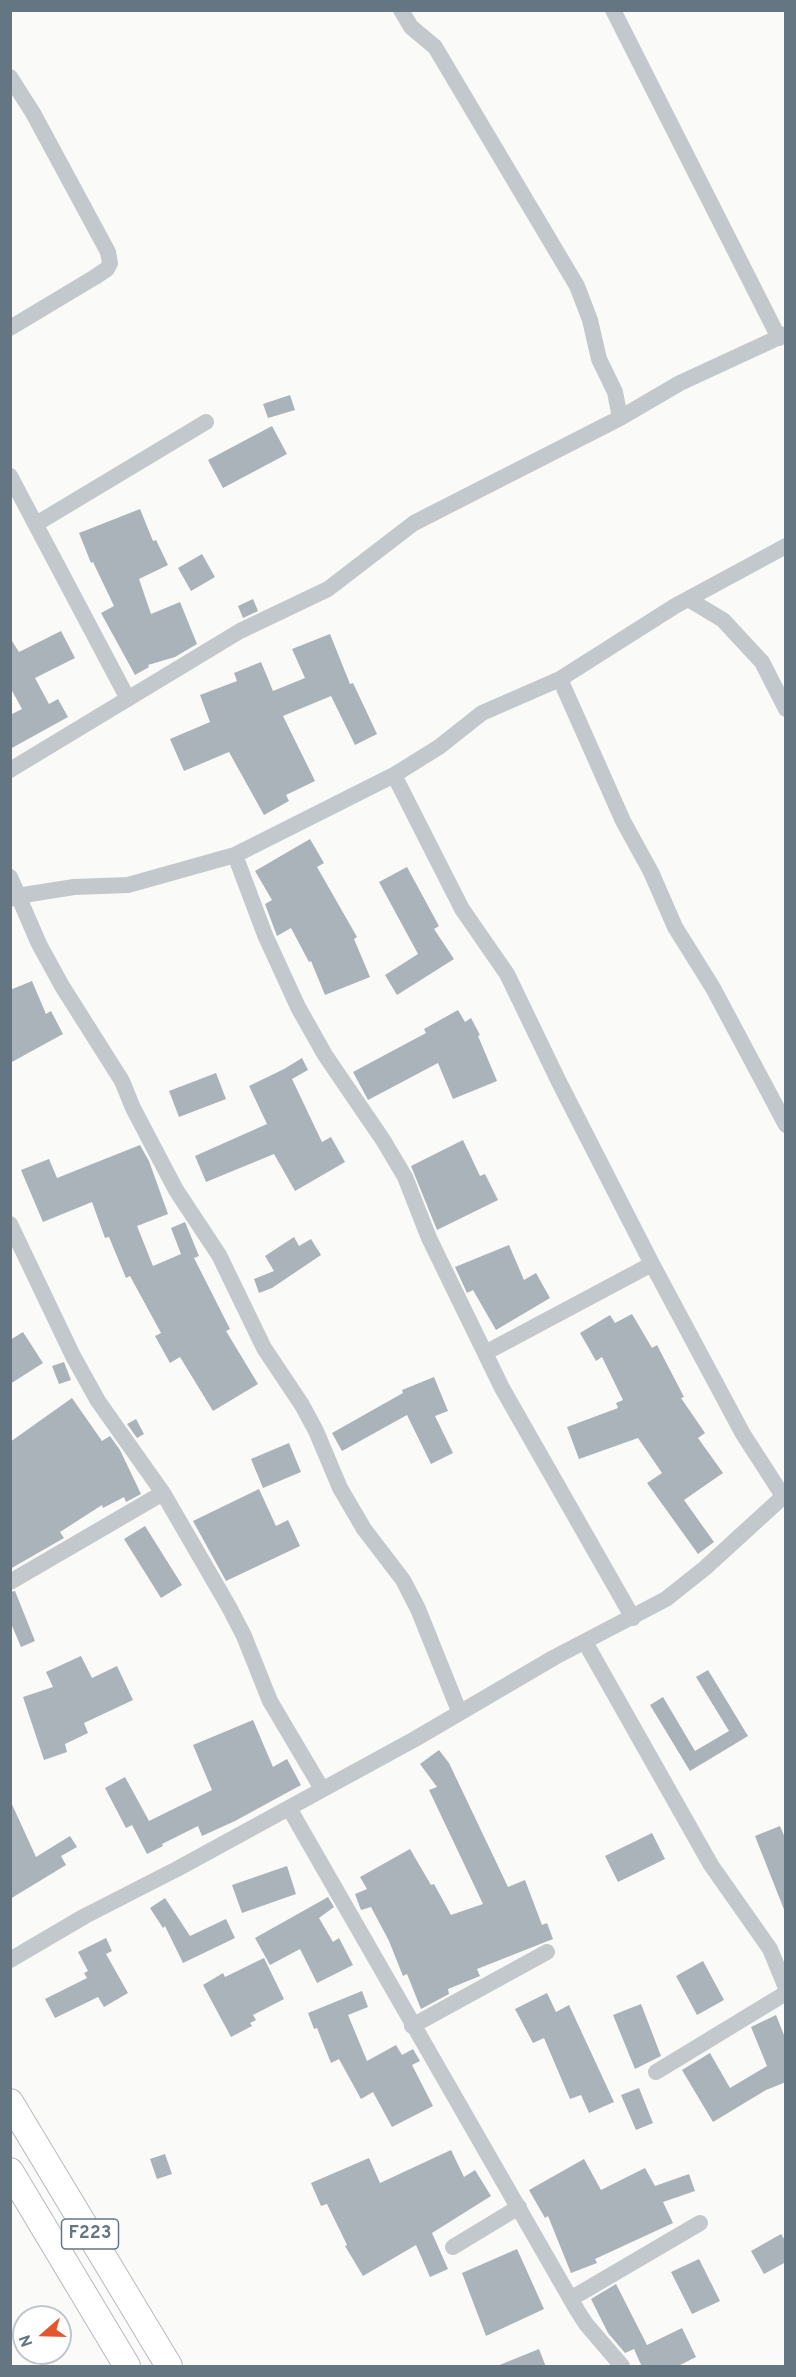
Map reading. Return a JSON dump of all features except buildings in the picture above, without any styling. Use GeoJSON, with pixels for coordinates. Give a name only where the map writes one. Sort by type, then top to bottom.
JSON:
{"type":"FeatureCollection","features":[{"type":"Feature","properties":{"kind":"main road","name":"F223"},"geometry":{"type":"LineString","coordinates":[[10,2102],[169,2367]]}},
{"type":"Feature","properties":{"kind":"main road","name":"F223"},"geometry":{"type":"LineString","coordinates":[[10,2171],[127,2367]]}},
{"type":"Feature","properties":{"kind":"street"},"geometry":{"type":"LineString","coordinates":[[401,10],[411,27],[435,47],[577,286],[590,320],[599,359],[615,392],[620,418]]}},
{"type":"Feature","properties":{"kind":"street"},"geometry":{"type":"LineString","coordinates":[[10,770],[240,631],[344,579],[414,523],[620,418],[680,383],[782,336],[613,10]]}},
{"type":"Feature","properties":{"kind":"street"},"geometry":{"type":"LineString","coordinates":[[10,77],[33,113],[108,252],[110,263],[107,269],[95,277],[10,328]]}},
{"type":"Feature","properties":{"kind":"street"},"geometry":{"type":"LineString","coordinates":[[36,524],[206,422]]}},
{"type":"Feature","properties":{"kind":"street"},"geometry":{"type":"LineString","coordinates":[[10,476],[128,699]]}},
{"type":"Feature","properties":{"kind":"street"},"geometry":{"type":"LineString","coordinates":[[14,898],[74,887],[128,885],[235,855],[394,775],[439,747],[482,714],[560,679],[688,599],[786,546]]}},
{"type":"Feature","properties":{"kind":"street"},"geometry":{"type":"LineString","coordinates":[[688,599],[723,620],[762,662],[786,709]]}},
{"type":"Feature","properties":{"kind":"street"},"geometry":{"type":"LineString","coordinates":[[560,679],[623,821],[651,872],[675,927],[713,988],[786,1125]]}},
{"type":"Feature","properties":{"kind":"street"},"geometry":{"type":"LineString","coordinates":[[10,1960],[85,1916],[289,1808],[415,1739],[459,1711],[666,1599],[705,1568],[784,1495],[742,1434],[651,1264],[507,974],[462,909],[394,775]]}},
{"type":"Feature","properties":{"kind":"street"},"geometry":{"type":"LineString","coordinates":[[235,855],[265,935],[298,1007],[325,1055],[383,1140],[405,1178],[429,1238],[502,1388],[633,1618]]}},
{"type":"Feature","properties":{"kind":"street"},"geometry":{"type":"LineString","coordinates":[[10,877],[14,898],[62,986],[122,1081],[133,1108],[176,1190],[219,1255],[264,1348],[307,1414],[346,1498],[374,1544],[403,1580],[459,1711]]}},
{"type":"Feature","properties":{"kind":"street"},"geometry":{"type":"LineString","coordinates":[[10,1224],[73,1356],[98,1401],[163,1493],[229,1607],[244,1636],[270,1701],[322,1789]]}},
{"type":"Feature","properties":{"kind":"street"},"geometry":{"type":"LineString","coordinates":[[485,1353],[651,1264]]}},
{"type":"Feature","properties":{"kind":"street"},"geometry":{"type":"LineString","coordinates":[[10,1582],[163,1493]]}},
{"type":"Feature","properties":{"kind":"street"},"geometry":{"type":"LineString","coordinates":[[585,1642],[711,1865],[770,1949],[786,1988]]}},
{"type":"Feature","properties":{"kind":"street"},"geometry":{"type":"LineString","coordinates":[[289,1808],[412,2026],[586,2324],[622,2367]]}},
{"type":"Feature","properties":{"kind":"street"},"geometry":{"type":"LineString","coordinates":[[412,2026],[547,1952]]}},
{"type":"Feature","properties":{"kind":"street"},"geometry":{"type":"LineString","coordinates":[[656,2072],[786,1993]]}},
{"type":"Feature","properties":{"kind":"street"},"geometry":{"type":"LineString","coordinates":[[453,2247],[519,2207]]}},
{"type":"Feature","properties":{"kind":"street"},"geometry":{"type":"LineString","coordinates":[[572,2298],[700,2223]]}}]}
